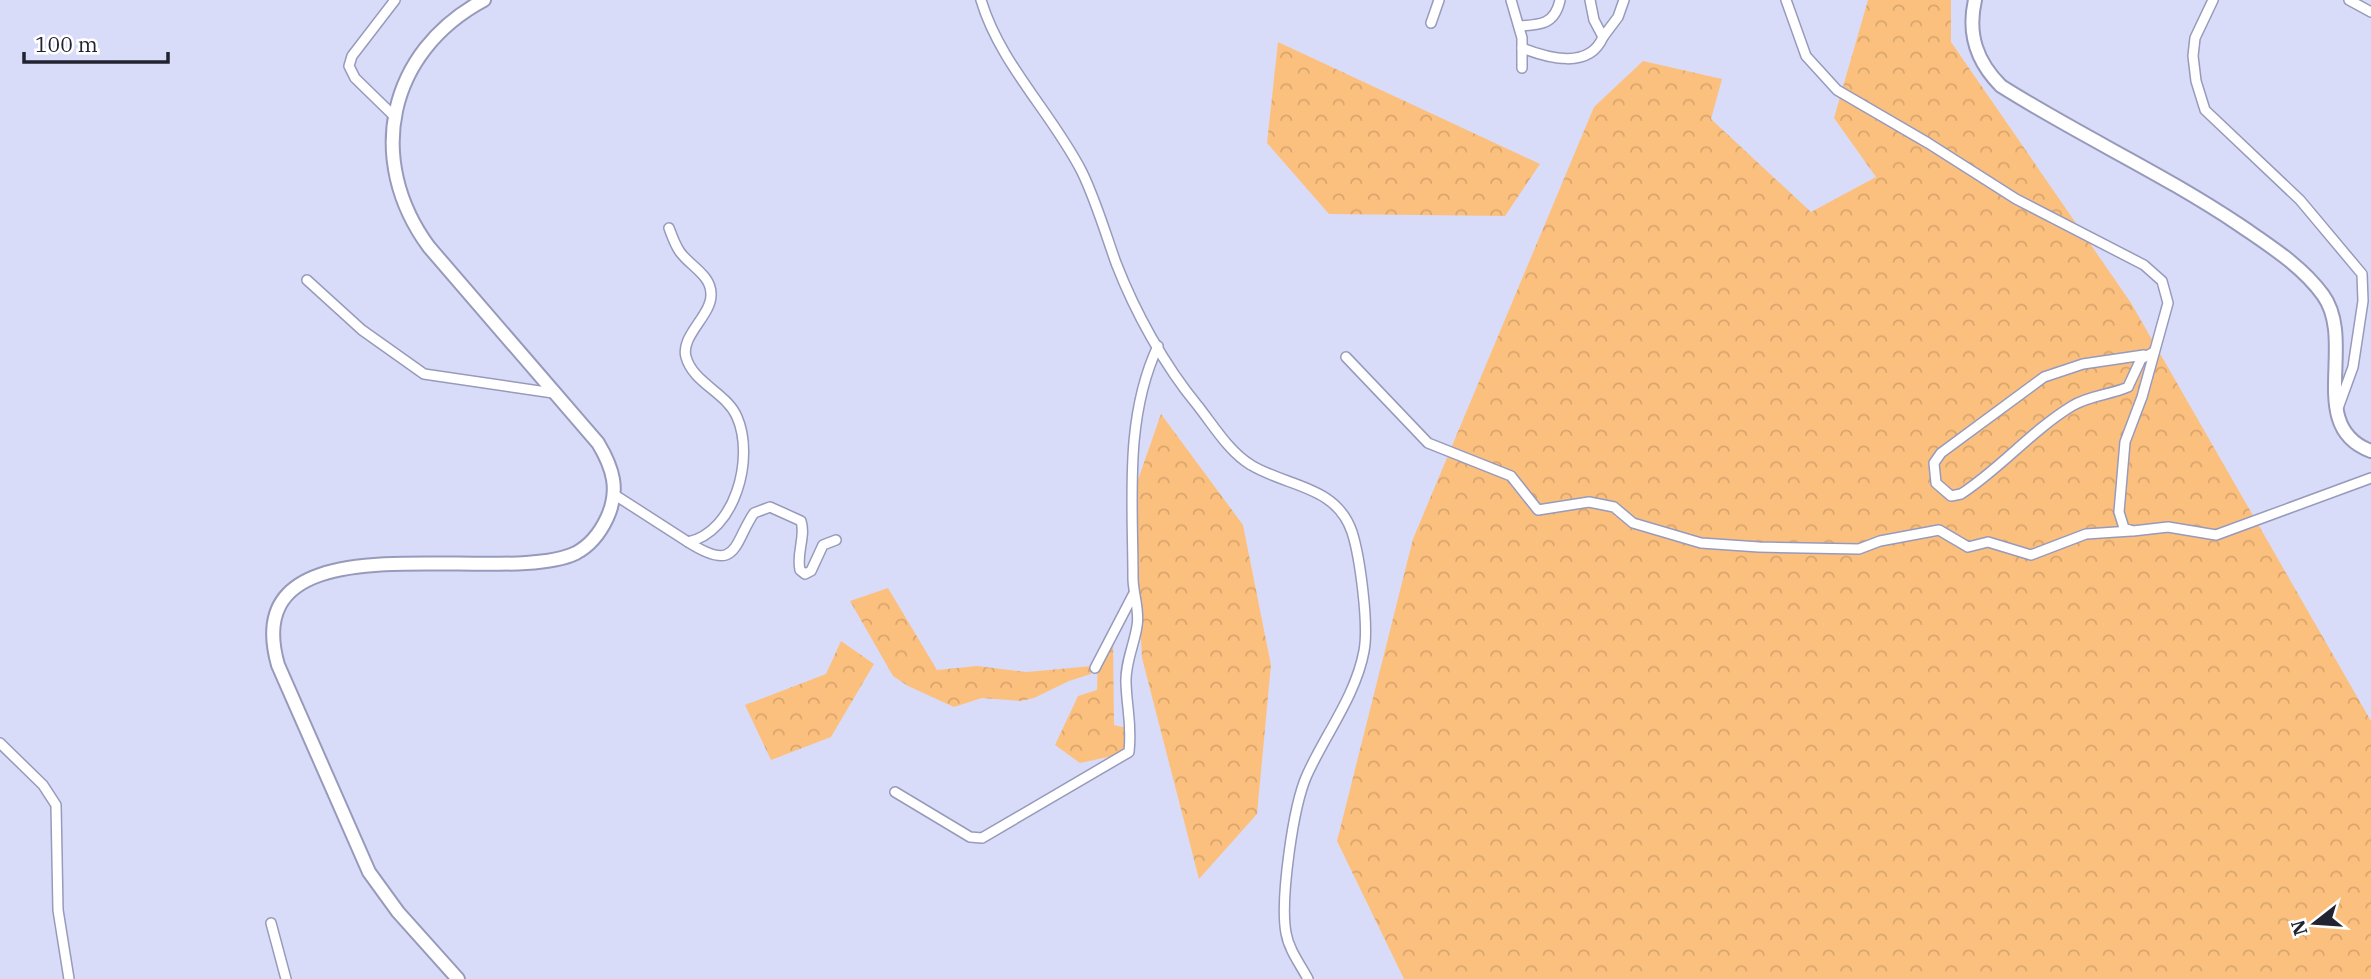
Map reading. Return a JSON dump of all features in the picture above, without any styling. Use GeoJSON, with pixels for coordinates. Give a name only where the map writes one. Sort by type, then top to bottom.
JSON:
{"type":"FeatureCollection","features":[{"type":"Feature","properties":{"kind":"main road"},"geometry":{"type":"LineString","coordinates":[[457,979],[386,898],[362,859],[278,665],[272,637],[277,611],[303,580],[340,568],[502,564],[564,558],[588,545],[597,535],[615,495],[613,473],[602,451],[429,247],[410,220],[398,191],[393,162],[395,117],[406,79],[423,49],[440,29],[484,0]]}},
{"type":"Feature","properties":{"kind":"main road"},"geometry":{"type":"LineString","coordinates":[[1975,0],[1972,27],[1977,55],[1986,71],[2001,86],[2194,195],[2267,244],[2313,283],[2329,303],[2337,331],[2336,412],[2342,432],[2371,451]]}},
{"type":"Feature","properties":{"kind":"street"},"geometry":{"type":"LineString","coordinates":[[395,0],[352,56],[349,66],[355,78],[395,117]]}},
{"type":"Feature","properties":{"kind":"street"},"geometry":{"type":"LineString","coordinates":[[981,0],[1005,52],[1083,173],[1125,285],[1158,346],[1195,402],[1241,458],[1252,466],[1323,496],[1342,514],[1355,545],[1364,649],[1359,670],[1305,779],[1288,870],[1285,930],[1308,979]]}},
{"type":"Feature","properties":{"kind":"street"},"geometry":{"type":"LineString","coordinates":[[1431,23],[1440,0]]}},
{"type":"Feature","properties":{"kind":"street"},"geometry":{"type":"LineString","coordinates":[[1511,0],[1519,26],[1522,68]]}},
{"type":"Feature","properties":{"kind":"street"},"geometry":{"type":"LineString","coordinates":[[1519,26],[1547,22],[1553,18],[1560,0]]}},
{"type":"Feature","properties":{"kind":"street"},"geometry":{"type":"LineString","coordinates":[[1590,0],[1594,20],[1603,37]]}},
{"type":"Feature","properties":{"kind":"street"},"geometry":{"type":"LineString","coordinates":[[1522,48],[1553,58],[1577,58],[1596,49],[1618,17],[1623,0]]}},
{"type":"Feature","properties":{"kind":"street"},"geometry":{"type":"LineString","coordinates":[[1786,0],[1806,56],[1837,90],[2016,200],[2151,270],[2162,281],[2168,297],[2165,321],[2149,354],[2128,387],[2092,396],[2070,408],[2009,453],[1961,495],[1951,496],[1936,483],[1934,463],[1941,453],[2044,377],[2083,364],[2149,354]]}},
{"type":"Feature","properties":{"kind":"street"},"geometry":{"type":"LineString","coordinates":[[2213,0],[2195,38],[2193,56],[2196,82],[2205,110],[2300,200],[2362,274],[2364,292],[2353,367],[2336,412]]}},
{"type":"Feature","properties":{"kind":"street"},"geometry":{"type":"LineString","coordinates":[[2349,0],[2362,4],[2371,12]]}},
{"type":"Feature","properties":{"kind":"street"},"geometry":{"type":"LineString","coordinates":[[669,228],[680,251],[701,273],[711,290],[710,303],[687,345],[686,356],[702,379],[730,405],[741,430],[743,449],[737,487],[722,521],[706,537],[688,542]]}},
{"type":"Feature","properties":{"kind":"street"},"geometry":{"type":"LineString","coordinates":[[307,279],[362,330],[424,374],[553,393]]}},
{"type":"Feature","properties":{"kind":"street"},"geometry":{"type":"LineString","coordinates":[[895,792],[970,837],[982,838],[1129,752],[1132,724],[1126,683],[1127,668],[1138,624],[1133,593],[1133,452],[1141,390],[1158,346]]}},
{"type":"Feature","properties":{"kind":"street"},"geometry":{"type":"LineString","coordinates":[[2133,531],[2124,528],[2119,518],[2122,458],[2149,354]]}},
{"type":"Feature","properties":{"kind":"street"},"geometry":{"type":"LineString","coordinates":[[1346,357],[1428,443],[1511,476],[1538,510],[1589,502],[1614,507],[1633,523],[1701,543],[1759,547],[1859,548],[1880,541],[1939,530],[1968,547],[1988,542],[2031,555],[2086,534],[2168,527],[2220,534],[2371,478]]}},
{"type":"Feature","properties":{"kind":"street"},"geometry":{"type":"LineString","coordinates":[[615,495],[708,554],[725,554],[741,542],[754,513],[770,507],[801,521],[803,528],[798,559],[800,570],[805,574],[811,571],[823,545],[836,540]]}},
{"type":"Feature","properties":{"kind":"street"},"geometry":{"type":"LineString","coordinates":[[1095,668],[1133,593]]}},
{"type":"Feature","properties":{"kind":"street"},"geometry":{"type":"LineString","coordinates":[[0,743],[43,785],[55,805],[58,909],[69,979]]}},
{"type":"Feature","properties":{"kind":"street"},"geometry":{"type":"LineString","coordinates":[[271,923],[286,979]]}},
{"type":"Feature","properties":{"kind":"green space"},"geometry":{"type":"Polygon","coordinates":[[[1868,0],[1951,0],[1951,42],[2131,303],[2371,721],[2371,979],[1404,979],[1337,841],[1413,539],[1594,107],[1643,61],[1722,79],[1711,119],[1811,212],[1876,177],[1834,118],[1868,0]]]}},
{"type":"Feature","properties":{"kind":"green space"},"geometry":{"type":"Polygon","coordinates":[[[1278,42],[1540,164],[1505,216],[1329,214],[1267,143],[1278,42]]]}},
{"type":"Feature","properties":{"kind":"green space"},"geometry":{"type":"Polygon","coordinates":[[[1161,414],[1243,525],[1271,665],[1257,814],[1199,879],[1142,658],[1133,494],[1161,414]]]}},
{"type":"Feature","properties":{"kind":"green space"},"geometry":{"type":"Polygon","coordinates":[[[888,588],[937,670],[977,666],[1027,672],[1092,666],[1091,674],[1034,698],[1021,701],[982,698],[954,707],[908,686],[893,676],[850,601],[888,588]]]}},
{"type":"Feature","properties":{"kind":"green space"},"geometry":{"type":"Polygon","coordinates":[[[1113,639],[1114,725],[1127,728],[1131,752],[1080,763],[1055,745],[1078,696],[1097,690],[1098,652],[1113,639]]]}},
{"type":"Feature","properties":{"kind":"green space"},"geometry":{"type":"Polygon","coordinates":[[[841,641],[874,664],[831,737],[771,760],[745,705],[826,674],[841,641]]]}}]}
